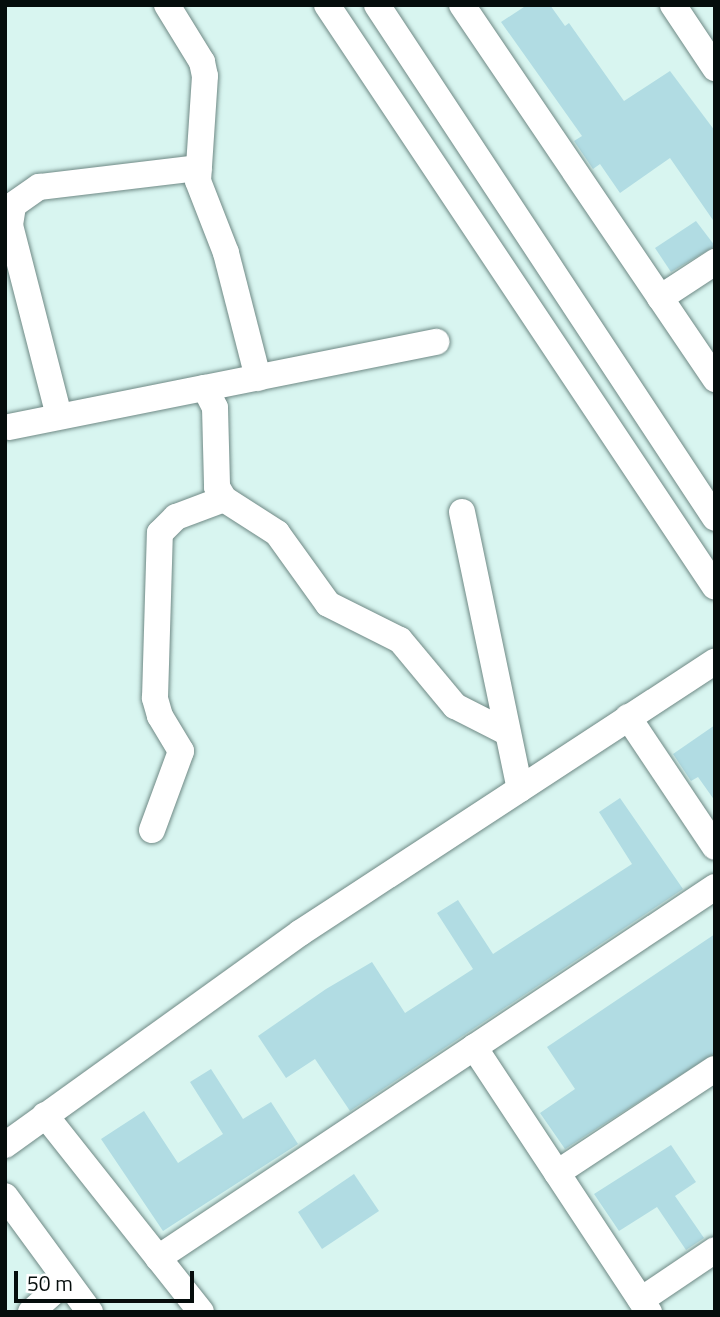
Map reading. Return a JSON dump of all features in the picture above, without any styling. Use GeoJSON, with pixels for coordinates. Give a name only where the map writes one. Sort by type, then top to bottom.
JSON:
{"type":"FeatureCollection","features":[{"type":"Feature","properties":{"kind":"street"},"geometry":{"type":"LineString","coordinates":[[167,5],[202,62],[205,76],[199,168],[201,192],[226,253],[258,378]]}},
{"type":"Feature","properties":{"kind":"street"},"geometry":{"type":"LineString","coordinates":[[327,5],[715,587]]}},
{"type":"Feature","properties":{"kind":"street"},"geometry":{"type":"LineString","coordinates":[[377,5],[715,518]]}},
{"type":"Feature","properties":{"kind":"street"},"geometry":{"type":"LineString","coordinates":[[462,5],[715,379]]}},
{"type":"Feature","properties":{"kind":"street"},"geometry":{"type":"LineString","coordinates":[[673,5],[715,68]]}},
{"type":"Feature","properties":{"kind":"street"},"geometry":{"type":"LineString","coordinates":[[59,416],[10,225],[13,205],[39,187],[199,168]]}},
{"type":"Feature","properties":{"kind":"street"},"geometry":{"type":"LineString","coordinates":[[660,298],[715,262]]}},
{"type":"Feature","properties":{"kind":"street"},"geometry":{"type":"LineString","coordinates":[[9,427],[436,342]]}},
{"type":"Feature","properties":{"kind":"street"},"geometry":{"type":"LineString","coordinates":[[205,388],[215,408],[217,488],[224,499],[277,533],[328,604],[400,640],[425,665],[455,706],[508,733]]}},
{"type":"Feature","properties":{"kind":"street"},"geometry":{"type":"LineString","coordinates":[[152,830],[181,751],[160,716],[155,698],[160,533],[176,517],[224,499]]}},
{"type":"Feature","properties":{"kind":"street"},"geometry":{"type":"LineString","coordinates":[[462,512],[520,789]]}},
{"type":"Feature","properties":{"kind":"street"},"geometry":{"type":"LineString","coordinates":[[5,1145],[300,933],[715,660]]}},
{"type":"Feature","properties":{"kind":"street"},"geometry":{"type":"LineString","coordinates":[[628,717],[715,847]]}},
{"type":"Feature","properties":{"kind":"street"},"geometry":{"type":"LineString","coordinates":[[158,1258],[715,887]]}},
{"type":"Feature","properties":{"kind":"street"},"geometry":{"type":"LineString","coordinates":[[474,1048],[645,1306],[715,1250]]}},
{"type":"Feature","properties":{"kind":"street"},"geometry":{"type":"LineString","coordinates":[[557,1173],[715,1069]]}},
{"type":"Feature","properties":{"kind":"street"},"geometry":{"type":"LineString","coordinates":[[45,1115],[201,1312]]}},
{"type":"Feature","properties":{"kind":"street"},"geometry":{"type":"LineString","coordinates":[[5,1196],[90,1312]]}},
{"type":"Feature","properties":{"kind":"street"},"geometry":{"type":"LineString","coordinates":[[31,1312],[66,1281]]}},
{"type":"Feature","properties":{"kind":"building"},"geometry":{"type":"Polygon","coordinates":[[[527,5],[550,5],[565,26],[569,23],[624,101],[670,71],[715,131],[715,223],[670,158],[620,193],[600,164],[593,169],[574,141],[582,136],[501,22],[527,5]]]}},
{"type":"Feature","properties":{"kind":"building"},"geometry":{"type":"Polygon","coordinates":[[[696,221],[715,246],[671,272],[655,248],[696,221]]]}},
{"type":"Feature","properties":{"kind":"building"},"geometry":{"type":"Polygon","coordinates":[[[715,725],[715,801],[698,777],[691,781],[673,754],[715,725]]]}},
{"type":"Feature","properties":{"kind":"building"},"geometry":{"type":"Polygon","coordinates":[[[620,798],[683,889],[350,1111],[315,1059],[286,1078],[258,1036],[326,989],[372,962],[405,1013],[473,969],[437,913],[458,900],[493,954],[632,864],[599,812],[620,798]]]}},
{"type":"Feature","properties":{"kind":"building"},"geometry":{"type":"Polygon","coordinates":[[[715,934],[715,1053],[565,1149],[540,1113],[575,1089],[547,1047],[715,934]]]}},
{"type":"Feature","properties":{"kind":"building"},"geometry":{"type":"Polygon","coordinates":[[[211,1069],[243,1119],[271,1102],[298,1144],[163,1231],[101,1139],[144,1111],[178,1163],[223,1134],[190,1082],[211,1069]]]}},
{"type":"Feature","properties":{"kind":"building"},"geometry":{"type":"Polygon","coordinates":[[[671,1145],[696,1182],[675,1196],[704,1238],[686,1250],[657,1207],[619,1231],[594,1194],[671,1145]]]}},
{"type":"Feature","properties":{"kind":"building"},"geometry":{"type":"Polygon","coordinates":[[[354,1174],[379,1211],[322,1249],[298,1212],[354,1174]]]}}]}
